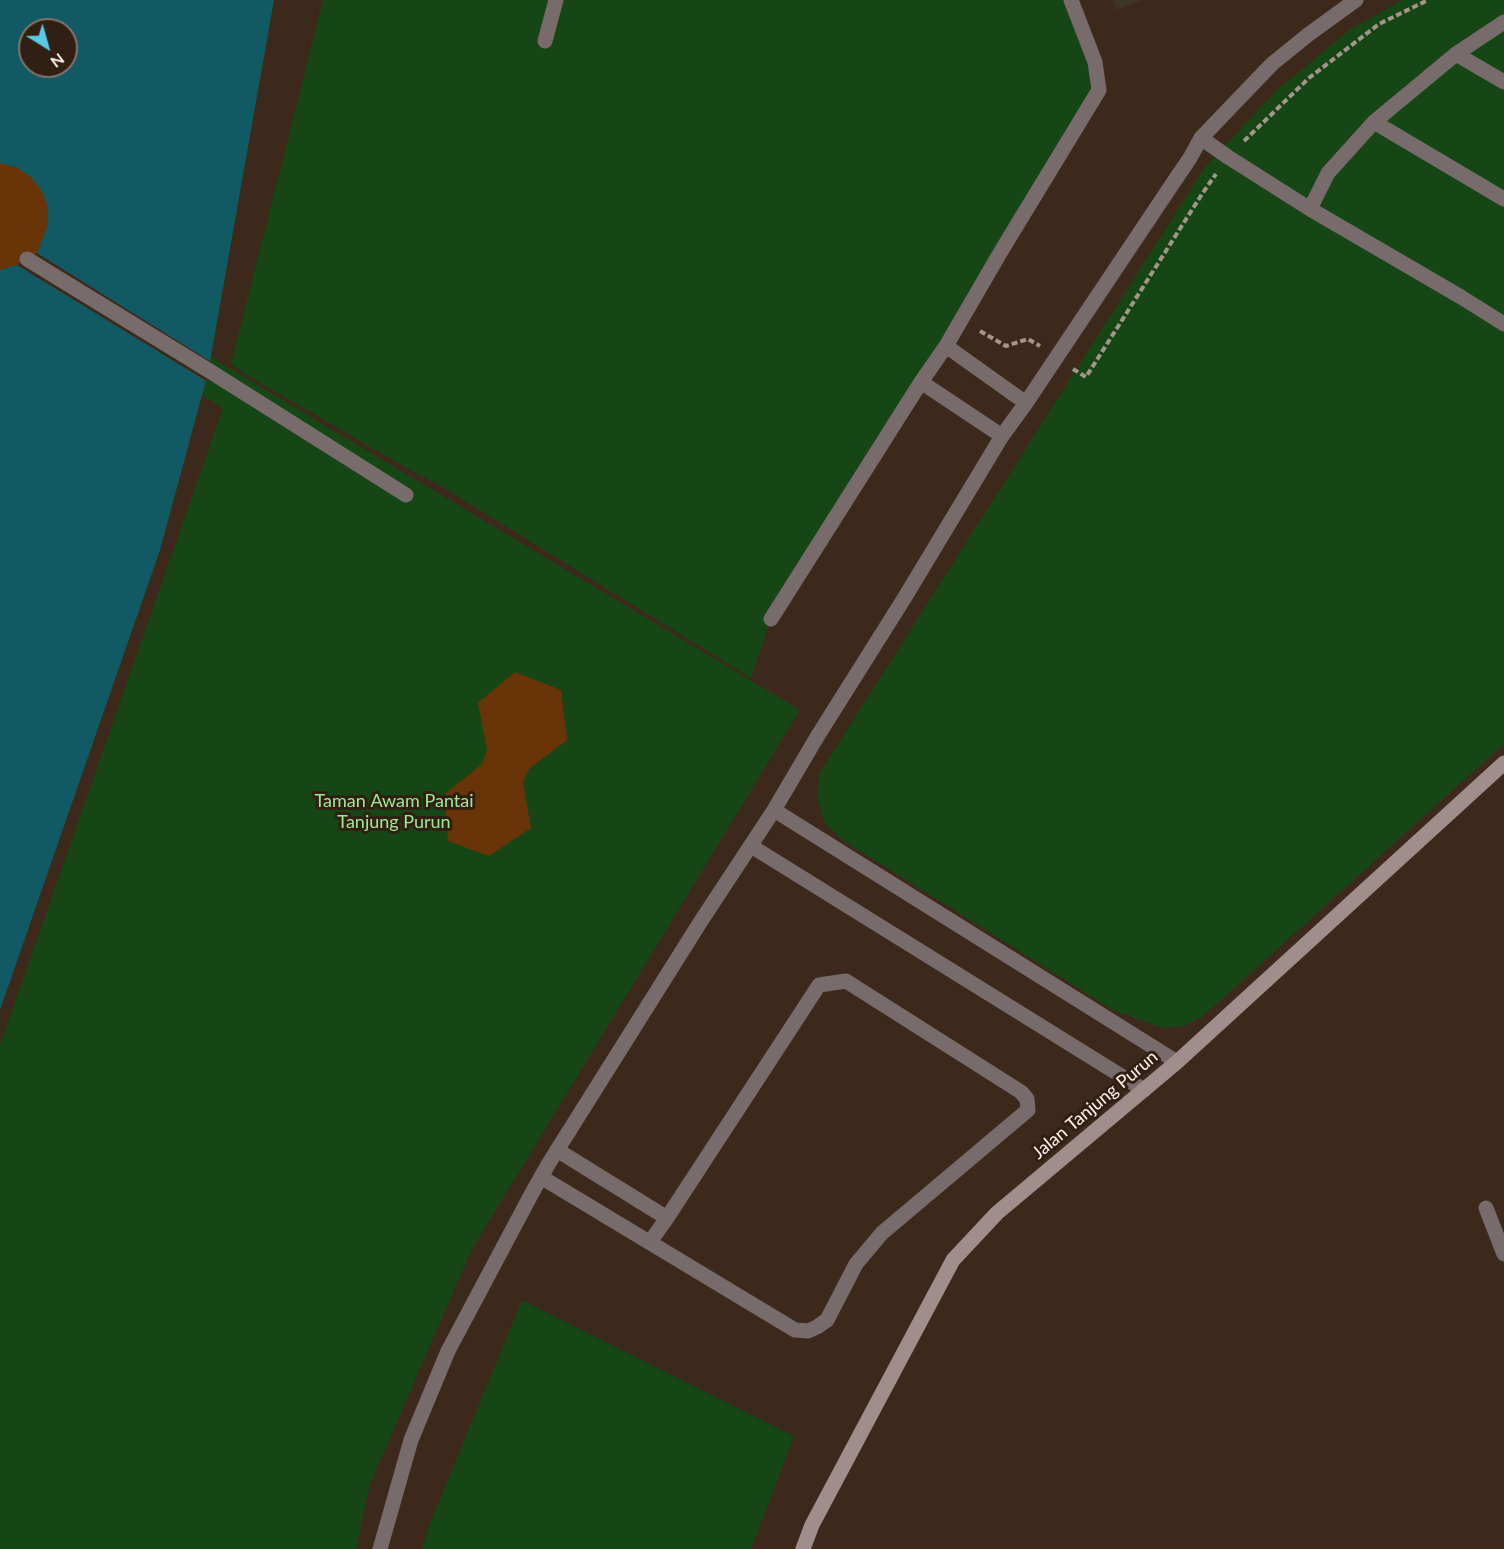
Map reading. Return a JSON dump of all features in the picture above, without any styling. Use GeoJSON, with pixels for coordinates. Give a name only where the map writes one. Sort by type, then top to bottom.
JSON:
{"type":"FeatureCollection","features":[{"type":"Feature","properties":{"kind":"street"},"geometry":{"type":"LineString","coordinates":[[545,41],[556,0]]}},
{"type":"Feature","properties":{"kind":"street"},"geometry":{"type":"LineString","coordinates":[[771,619],[946,346],[1099,90],[1095,62],[1071,0]]}},
{"type":"Feature","properties":{"kind":"street"},"geometry":{"type":"LineString","coordinates":[[380,1549],[411,1440],[448,1351],[541,1177],[701,921],[774,810],[1002,436],[1201,138],[1272,64],[1356,0]]}},
{"type":"Feature","properties":{"kind":"street"},"geometry":{"type":"LineString","coordinates":[[1310,209],[1328,173],[1374,122],[1456,54],[1504,22]]}},
{"type":"Feature","properties":{"kind":"street"},"geometry":{"type":"LineString","coordinates":[[1456,54],[1504,82]]}},
{"type":"Feature","properties":{"kind":"street"},"geometry":{"type":"LineString","coordinates":[[1374,122],[1504,199]]}},
{"type":"Feature","properties":{"kind":"street"},"geometry":{"type":"LineString","coordinates":[[1201,138],[1310,209],[1504,324]]}},
{"type":"Feature","properties":{"kind":"street"},"geometry":{"type":"LineString","coordinates":[[27,259],[406,495]]}},
{"type":"Feature","properties":{"kind":"street"},"geometry":{"type":"LineString","coordinates":[[946,346],[1026,403]]}},
{"type":"Feature","properties":{"kind":"street"},"geometry":{"type":"LineString","coordinates":[[921,382],[1002,436]]}},
{"type":"Feature","properties":{"kind":"street","name":"Jalan Tanjung Purun"},"geometry":{"type":"LineString","coordinates":[[803,1549],[812,1525],[953,1260],[997,1213],[1178,1062],[1504,763]]}},
{"type":"Feature","properties":{"kind":"street"},"geometry":{"type":"LineString","coordinates":[[774,810],[1178,1062]]}},
{"type":"Feature","properties":{"kind":"street"},"geometry":{"type":"LineString","coordinates":[[751,846],[1144,1090]]}},
{"type":"Feature","properties":{"kind":"street"},"geometry":{"type":"LineString","coordinates":[[541,1177],[795,1330],[808,1331],[827,1320],[856,1264],[882,1233],[1028,1110],[1027,1099],[1012,1086],[846,981],[819,985],[650,1242]]}},
{"type":"Feature","properties":{"kind":"street"},"geometry":{"type":"LineString","coordinates":[[557,1150],[667,1218]]}},
{"type":"Feature","properties":{"kind":"street"},"geometry":{"type":"LineString","coordinates":[[1486,1208],[1504,1254]]}},
{"type":"Feature","properties":{"kind":"path"},"geometry":{"type":"LineString","coordinates":[[962,320],[1006,346],[1028,339],[1086,377],[1228,157],[1309,78],[1379,24],[1428,0]]}},
{"type":"Feature","properties":{"kind":"shaded area"},"geometry":{"type":"Polygon","coordinates":[[[1113,0],[1143,0],[1117,10],[1113,0]]]}},
{"type":"Feature","properties":{"kind":"green space"},"geometry":{"type":"Polygon","coordinates":[[[323,0],[1076,0],[1095,62],[1084,116],[771,619],[751,678],[441,486],[231,364],[323,0]]]}},
{"type":"Feature","properties":{"kind":"green space"},"geometry":{"type":"Polygon","coordinates":[[[1402,0],[1504,0],[1504,744],[1202,1017],[1184,1026],[1163,1028],[1113,1010],[840,838],[824,821],[818,800],[819,774],[1205,167],[1277,90],[1348,31],[1402,0]]]}},
{"type":"Feature","properties":{"kind":"green space","name":"Taman Awam Pantai Tanjung Purun"},"geometry":{"type":"Polygon","coordinates":[[[53,253],[226,366],[800,710],[471,1251],[370,1484],[356,1549],[0,1549],[0,1045],[223,408],[22,283],[53,253]]]}},
{"type":"Feature","properties":{"kind":"green space"},"geometry":{"type":"Polygon","coordinates":[[[522,1300],[794,1436],[751,1549],[422,1549],[429,1526],[522,1300]]]}},
{"type":"Feature","properties":{"kind":"water"},"geometry":{"type":"Polygon","coordinates":[[[0,0],[274,0],[208,373],[160,550],[0,1010],[0,0]]]}},
{"type":"Feature","properties":{"kind":"pier"},"geometry":{"type":"Polygon","coordinates":[[[37,253],[213,363],[208,382],[17,265],[37,253]]]}},
{"type":"Feature","properties":{"kind":"building"},"geometry":{"type":"Polygon","coordinates":[[[0,163],[16,167],[31,177],[42,191],[48,207],[48,225],[37,253],[17,265],[0,270],[0,163]]]}},
{"type":"Feature","properties":{"kind":"building"},"geometry":{"type":"Polygon","coordinates":[[[515,672],[561,690],[567,740],[529,769],[523,783],[531,828],[489,856],[448,841],[445,794],[482,764],[487,750],[478,703],[515,672]]]}}]}
